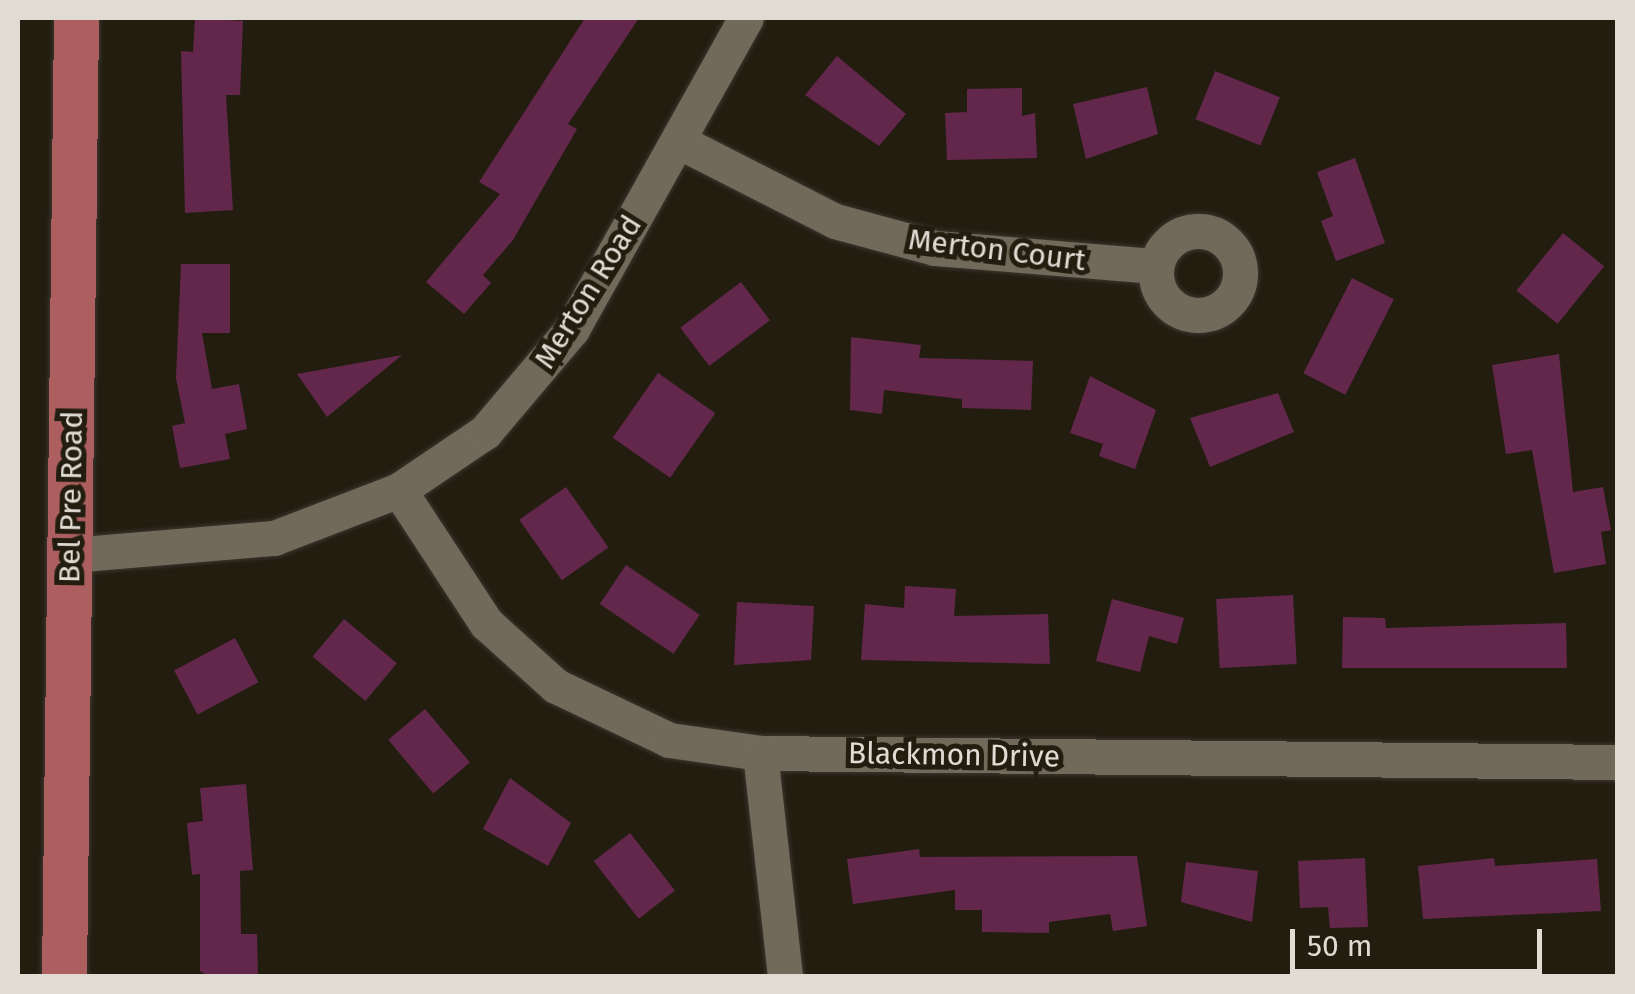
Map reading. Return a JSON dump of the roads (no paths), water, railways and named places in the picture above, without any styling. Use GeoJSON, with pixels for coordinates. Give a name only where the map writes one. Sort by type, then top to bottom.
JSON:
{"type":"FeatureCollection","features":[{"type":"Feature","properties":{"kind":"main road","name":"Bel Pre Road"},"geometry":{"type":"LineString","coordinates":[[64,976],[76,18]]}},
{"type":"Feature","properties":{"kind":"street","name":"Merton Road"},"geometry":{"type":"LineString","coordinates":[[70,555],[274,538],[399,490],[485,432],[528,386],[572,329],[746,18]]}},
{"type":"Feature","properties":{"kind":"street","name":"Merton Court"},"geometry":{"type":"LineString","coordinates":[[680,142],[835,221],[935,248],[1156,266]]}},
{"type":"Feature","properties":{"kind":"street","name":"Blackmon Drive"},"geometry":{"type":"LineString","coordinates":[[399,490],[486,623],[556,686],[668,740],[760,753],[1618,762]]}},
{"type":"Feature","properties":{"kind":"street"},"geometry":{"type":"LineString","coordinates":[[760,753],[785,976]]}}]}
